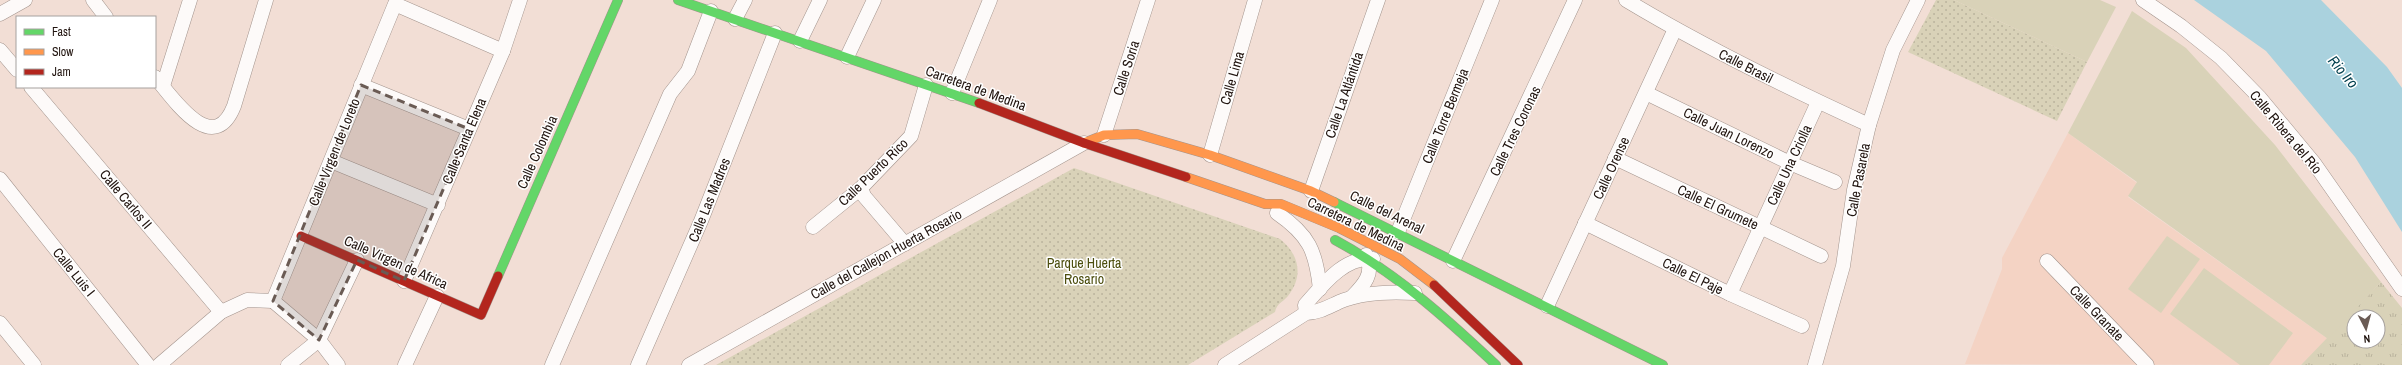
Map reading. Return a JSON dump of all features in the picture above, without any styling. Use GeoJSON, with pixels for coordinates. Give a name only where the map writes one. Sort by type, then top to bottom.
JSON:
{"type":"FeatureCollection","features":[{"type":"Feature","properties":{"kind":"main road","name":"Calle Colombia"},"geometry":{"type":"LineString","coordinates":[[481,315],[618,0]]}},
{"type":"Feature","properties":{"kind":"main road","name":"Carretera de Medina"},"geometry":{"type":"LineString","coordinates":[[678,0],[952,93],[1084,143],[1265,204],[1277,213],[1308,227]]}},
{"type":"Feature","properties":{"kind":"main road","name":"Calle del Arenal"},"geometry":{"type":"LineString","coordinates":[[1084,143],[1104,135],[1136,134],[1210,155],[1311,191],[1398,232],[1453,261],[1547,306],[1663,365]]}},
{"type":"Feature","properties":{"kind":"main road","name":"Carretera de Medina"},"geometry":{"type":"LineString","coordinates":[[1265,204],[1281,204],[1352,234],[1400,259],[1429,280],[1518,365]]}},
{"type":"Feature","properties":{"kind":"main road","name":"Calle Virgen de Africa"},"geometry":{"type":"LineString","coordinates":[[301,236],[481,315]]}},
{"type":"Feature","properties":{"kind":"main road","name":"Carretera de Medina"},"geometry":{"type":"LineString","coordinates":[[1326,236],[1368,259],[1415,293],[1463,333],[1496,365]]}},
{"type":"Feature","properties":{"kind":"street"},"geometry":{"type":"LineString","coordinates":[[0,14],[25,0]]}},
{"type":"Feature","properties":{"kind":"street"},"geometry":{"type":"LineString","coordinates":[[93,0],[105,16]]}},
{"type":"Feature","properties":{"kind":"street"},"geometry":{"type":"LineString","coordinates":[[190,0],[159,82],[196,123],[212,126],[226,120],[234,106],[266,0]]}},
{"type":"Feature","properties":{"kind":"street","name":"Calle Santa Elena"},"geometry":{"type":"LineString","coordinates":[[404,281],[503,51],[520,0]]}},
{"type":"Feature","properties":{"kind":"street"},"geometry":{"type":"LineString","coordinates":[[735,19],[744,0]]}},
{"type":"Feature","properties":{"kind":"street"},"geometry":{"type":"LineString","coordinates":[[800,41],[820,0]]}},
{"type":"Feature","properties":{"kind":"street"},"geometry":{"type":"LineString","coordinates":[[847,57],[874,0]]}},
{"type":"Feature","properties":{"kind":"street"},"geometry":{"type":"LineString","coordinates":[[952,93],[990,0]]}},
{"type":"Feature","properties":{"kind":"street","name":"Calle Soria"},"geometry":{"type":"LineString","coordinates":[[1104,135],[1148,0]]}},
{"type":"Feature","properties":{"kind":"street","name":"Calle Lima"},"geometry":{"type":"LineString","coordinates":[[1210,155],[1255,0]]}},
{"type":"Feature","properties":{"kind":"street","name":"Calle La Atlántida"},"geometry":{"type":"LineString","coordinates":[[1311,191],[1378,0]]}},
{"type":"Feature","properties":{"kind":"street","name":"Calle Torre Bermeja"},"geometry":{"type":"LineString","coordinates":[[1398,232],[1492,0]]}},
{"type":"Feature","properties":{"kind":"street","name":"Calle Tres Coronas"},"geometry":{"type":"LineString","coordinates":[[1453,261],[1575,0]]}},
{"type":"Feature","properties":{"kind":"street","name":"Calle Brasil"},"geometry":{"type":"LineString","coordinates":[[1626,0],[1675,30],[1818,102],[1869,125]]}},
{"type":"Feature","properties":{"kind":"street","name":"Calle Pasarela"},"geometry":{"type":"LineString","coordinates":[[1815,365],[1843,266],[1854,190],[1869,125],[1893,50],[1918,0]]}},
{"type":"Feature","properties":{"kind":"street","name":"Calle Ribera del Río"},"geometry":{"type":"LineString","coordinates":[[2143,0],[2181,26],[2221,58],[2260,98],[2314,163],[2402,289]]}},
{"type":"Feature","properties":{"kind":"street","name":"Calle Virgen de Loreto"},"geometry":{"type":"LineString","coordinates":[[273,301],[301,236],[395,4],[503,51]]}},
{"type":"Feature","properties":{"kind":"street"},"geometry":{"type":"LineString","coordinates":[[552,365],[670,94],[688,71],[711,11]]}},
{"type":"Feature","properties":{"kind":"street","name":"Calle Orense"},"geometry":{"type":"LineString","coordinates":[[1547,306],[1675,30]]}},
{"type":"Feature","properties":{"kind":"street","name":"Calle Las Madres"},"geometry":{"type":"LineString","coordinates":[[638,365],[701,221],[775,33]]}},
{"type":"Feature","properties":{"kind":"street"},"geometry":{"type":"LineString","coordinates":[[0,50],[16,69]]}},
{"type":"Feature","properties":{"kind":"street"},"geometry":{"type":"LineString","coordinates":[[361,85],[469,129]]}},
{"type":"Feature","properties":{"kind":"street","name":"Calle Puerto Rico"},"geometry":{"type":"LineString","coordinates":[[813,227],[861,188],[911,136],[926,85]]}},
{"type":"Feature","properties":{"kind":"street","name":"Calle Carlos II"},"geometry":{"type":"LineString","coordinates":[[32,88],[221,312]]}},
{"type":"Feature","properties":{"kind":"street","name":"Calle Juan Lorenzo"},"geometry":{"type":"LineString","coordinates":[[1646,93],[1790,163],[1835,182]]}},
{"type":"Feature","properties":{"kind":"street","name":"Calle Una Criolla"},"geometry":{"type":"LineString","coordinates":[[1730,294],[1818,102]]}},
{"type":"Feature","properties":{"kind":"street","name":"Calle del Callejon Huerta Rosario"},"geometry":{"type":"LineString","coordinates":[[689,365],[1084,143]]}},
{"type":"Feature","properties":{"kind":"street","name":"Calle El Grumete"},"geometry":{"type":"LineString","coordinates":[[1615,158],[1821,256]]}},
{"type":"Feature","properties":{"kind":"street"},"geometry":{"type":"LineString","coordinates":[[331,161],[438,205]]}},
{"type":"Feature","properties":{"kind":"street","name":"Calle Luis I"},"geometry":{"type":"LineString","coordinates":[[0,179],[148,365]]}},
{"type":"Feature","properties":{"kind":"street"},"geometry":{"type":"LineString","coordinates":[[861,188],[864,196],[905,244]]}},
{"type":"Feature","properties":{"kind":"street"},"geometry":{"type":"LineString","coordinates":[[1277,213],[1294,225],[1307,241],[1317,264],[1320,288]]}},
{"type":"Feature","properties":{"kind":"street","name":"Calle El Paje"},"geometry":{"type":"LineString","coordinates":[[1585,223],[1730,294],[1802,326]]}},
{"type":"Feature","properties":{"kind":"street"},"geometry":{"type":"LineString","coordinates":[[1350,298],[1367,280],[1370,266],[1368,259],[1352,234]]}},
{"type":"Feature","properties":{"kind":"street"},"geometry":{"type":"LineString","coordinates":[[1306,313],[1305,305],[1320,288],[1343,267],[1368,259],[1386,261],[1408,274],[1436,296],[1448,299]]}},
{"type":"Feature","properties":{"kind":"street"},"geometry":{"type":"LineString","coordinates":[[288,365],[319,340],[357,260]]}},
{"type":"Feature","properties":{"kind":"street","name":"Calle Granate"},"geometry":{"type":"LineString","coordinates":[[2047,261],[2147,365]]}},
{"type":"Feature","properties":{"kind":"street"},"geometry":{"type":"LineString","coordinates":[[1225,365],[1306,313],[1314,313],[1350,298],[1365,294],[1415,293]]}},
{"type":"Feature","properties":{"kind":"street"},"geometry":{"type":"LineString","coordinates":[[405,365],[437,296]]}},
{"type":"Feature","properties":{"kind":"street"},"geometry":{"type":"LineString","coordinates":[[159,365],[221,312],[247,300],[273,301],[319,340],[338,365]]}},
{"type":"Feature","properties":{"kind":"street"},"geometry":{"type":"LineString","coordinates":[[0,323],[34,365]]}},
{"type":"Feature","properties":{"kind":"highlighted area"},"geometry":{"type":"Polygon","coordinates":[[[361,85],[469,129],[404,281],[357,260],[319,340],[273,301],[361,85]]]}},
{"type":"Feature","properties":{"kind":"shaded area"},"geometry":{"type":"Polygon","coordinates":[[[2068,133],[2137,183],[2128,197],[2328,339],[2301,365],[1965,364],[2002,269],[2002,258],[2068,133]]]}},
{"type":"Feature","properties":{"kind":"green space"},"geometry":{"type":"Polygon","coordinates":[[[1936,0],[1954,0],[2087,62],[2057,121],[1908,52],[1936,0]]]}},
{"type":"Feature","properties":{"kind":"green space"},"geometry":{"type":"Polygon","coordinates":[[[1954,0],[2100,0],[2116,7],[2087,62],[1954,0]]]}},
{"type":"Feature","properties":{"kind":"green space"},"geometry":{"type":"Polygon","coordinates":[[[2132,11],[2186,48],[2275,145],[2381,282],[2356,309],[2346,309],[2346,320],[2328,339],[2128,196],[2137,182],[2068,133],[2132,11]]]}},
{"type":"Feature","properties":{"kind":"green space","name":"Parque Huerta Rosario"},"geometry":{"type":"Polygon","coordinates":[[[1074,168],[1280,239],[1292,251],[1295,258],[1298,273],[1293,288],[1288,296],[1278,305],[1275,312],[1188,365],[716,365],[1074,168]]]}},
{"type":"Feature","properties":{"kind":"green space"},"geometry":{"type":"Polygon","coordinates":[[[2167,236],[2200,259],[2161,313],[2128,289],[2167,236]]]}},
{"type":"Feature","properties":{"kind":"green space"},"geometry":{"type":"Polygon","coordinates":[[[2204,268],[2293,333],[2269,365],[2240,365],[2170,314],[2204,268]]]}},
{"type":"Feature","properties":{"kind":"green space"},"geometry":{"type":"Polygon","coordinates":[[[2381,282],[2402,308],[2402,365],[2301,365],[2346,318],[2346,349],[2386,349],[2386,309],[2355,309],[2381,282]]]}},
{"type":"Feature","properties":{"kind":"water","name":"Rio Iro"},"geometry":{"type":"Polygon","coordinates":[[[2194,0],[2321,0],[2387,67],[2402,88],[2402,232],[2355,157],[2266,51],[2194,0]]]}},
{"type":"Feature","properties":{"kind":"traffic: fast"},"geometry":{"type":"LineString","coordinates":[[498,276],[618,0]]}},
{"type":"Feature","properties":{"kind":"traffic: fast"},"geometry":{"type":"LineString","coordinates":[[678,0],[979,103]]}},
{"type":"Feature","properties":{"kind":"traffic: fast"},"geometry":{"type":"LineString","coordinates":[[1334,202],[1663,365]]}},
{"type":"Feature","properties":{"kind":"traffic: fast"},"geometry":{"type":"LineString","coordinates":[[1335,240],[1379,267],[1420,297],[1496,365]]}},
{"type":"Feature","properties":{"kind":"traffic: slow"},"geometry":{"type":"LineString","coordinates":[[1084,143],[1104,135],[1137,134],[1210,155],[1311,191],[1334,202]]}},
{"type":"Feature","properties":{"kind":"traffic: slow"},"geometry":{"type":"LineString","coordinates":[[1186,177],[1265,204],[1281,204],[1339,228],[1400,259],[1434,285]]}},
{"type":"Feature","properties":{"kind":"traffic: jam"},"geometry":{"type":"LineString","coordinates":[[979,103],[1084,143],[1186,177]]}},
{"type":"Feature","properties":{"kind":"traffic: jam"},"geometry":{"type":"LineString","coordinates":[[301,236],[481,315],[498,276]]}},
{"type":"Feature","properties":{"kind":"traffic: jam"},"geometry":{"type":"LineString","coordinates":[[1434,285],[1518,365]]}}]}
